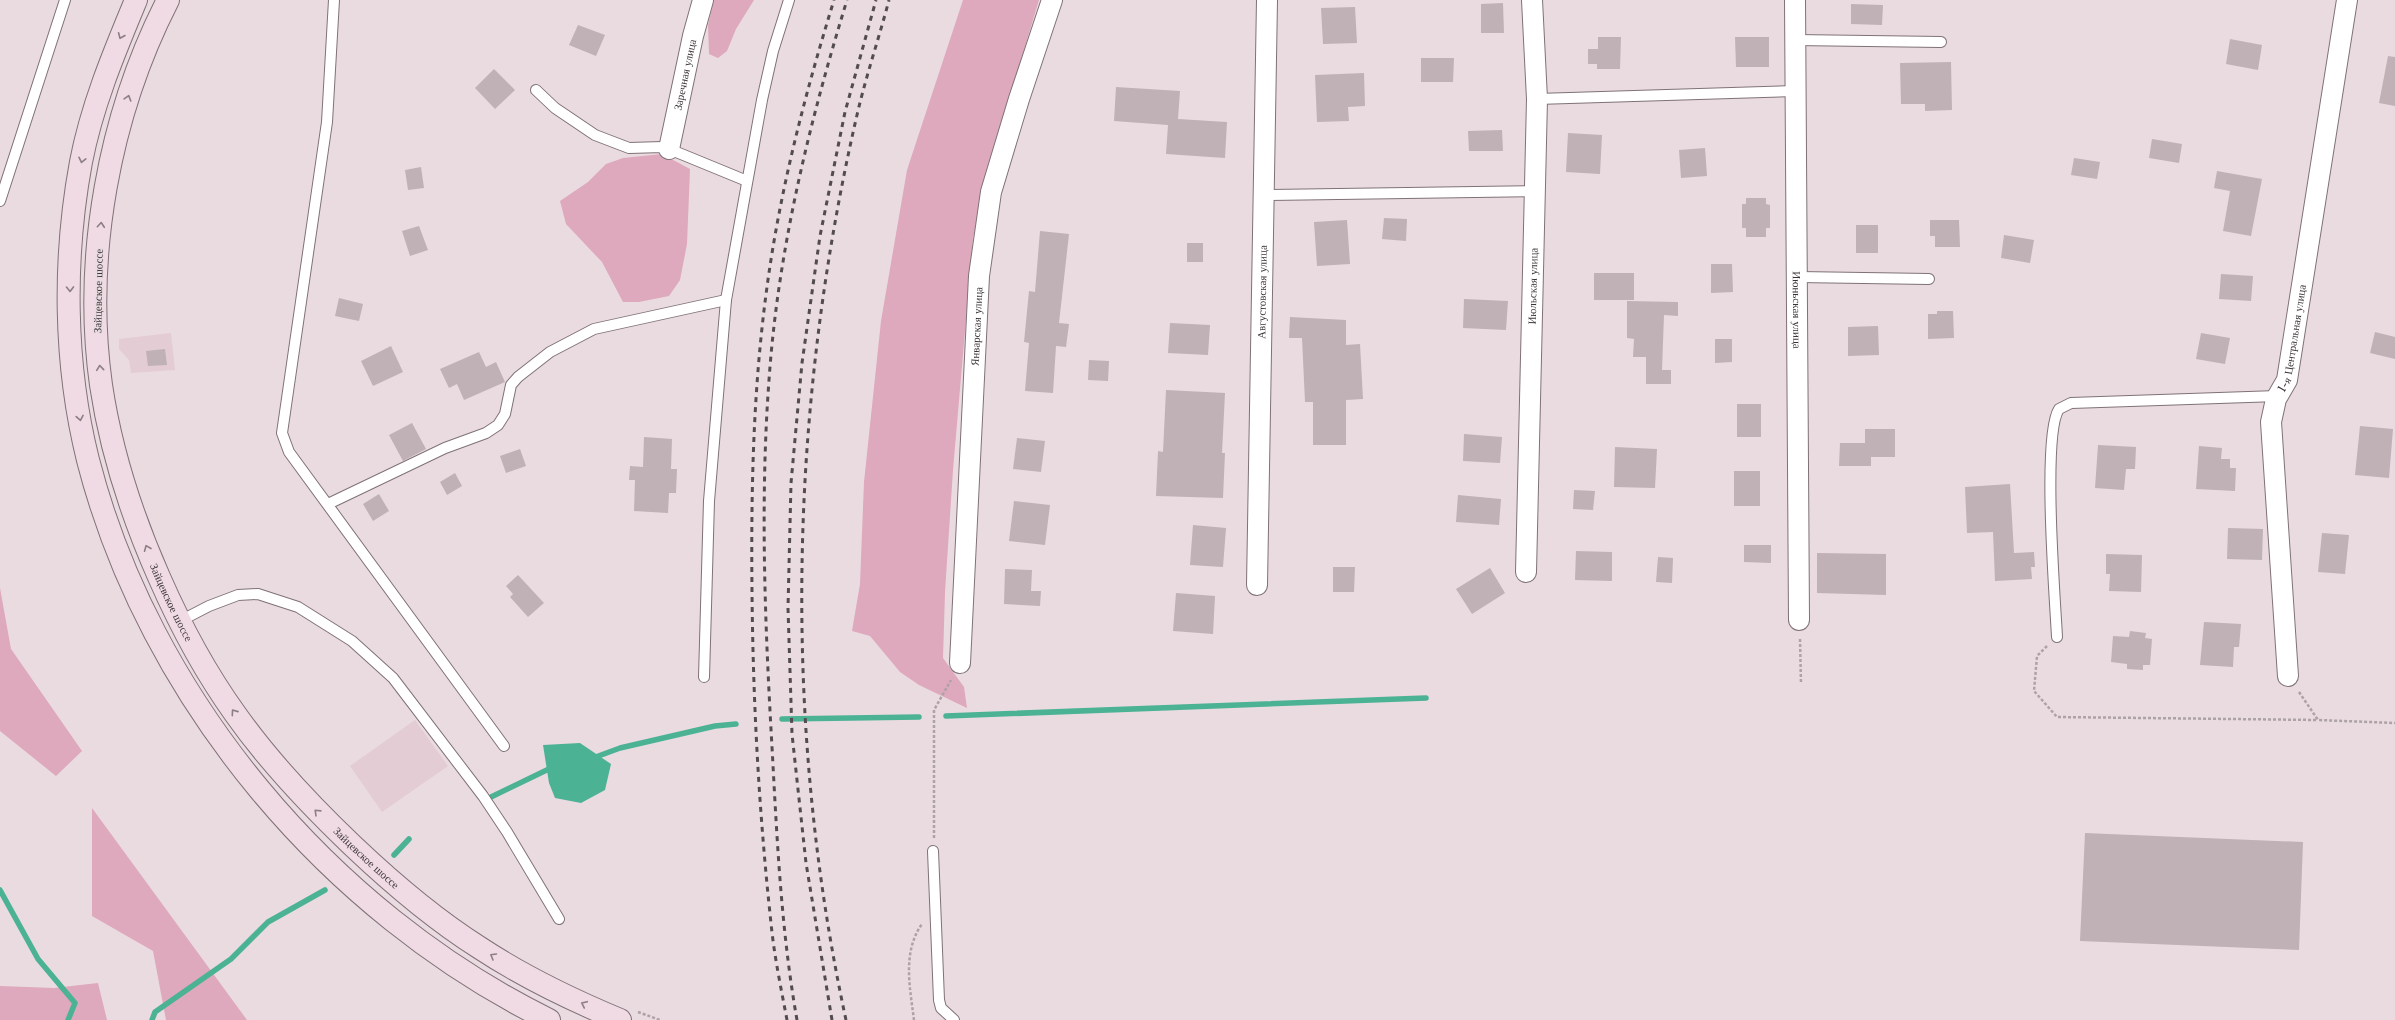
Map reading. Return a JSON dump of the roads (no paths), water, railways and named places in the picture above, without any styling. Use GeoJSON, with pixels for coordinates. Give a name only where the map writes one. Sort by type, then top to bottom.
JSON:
{"type":"FeatureCollection","features":[{"type":"Feature","properties":{"kind":"main road"},"geometry":{"type":"LineString","coordinates":[[136,0],[110,61],[88,132],[76,196],[69,267],[71,351],[82,431],[94,480],[127,573],[149,622],[188,692],[225,746],[286,820],[323,858],[388,915],[464,971],[540,1016]]}},
{"type":"Feature","properties":{"kind":"main road","name":"Зайцевское шоссе"},"geometry":{"type":"LineString","coordinates":[[168,0],[149,38],[138,68],[109,173],[102,216],[98,264],[96,323],[101,384],[118,464],[132,509],[180,621],[234,712],[285,778],[314,809],[369,861],[425,909],[481,949],[527,976],[620,1020]]}},
{"type":"Feature","properties":{"kind":"street","name":"Заречная улица"},"geometry":{"type":"LineString","coordinates":[[669,149],[693,36],[704,0]]}},
{"type":"Feature","properties":{"kind":"street","name":"Январская улица"},"geometry":{"type":"LineString","coordinates":[[960,663],[979,284],[986,214],[991,192],[1019,99],[1052,0]]}},
{"type":"Feature","properties":{"kind":"street","name":"Августовская улица"},"geometry":{"type":"LineString","coordinates":[[1257,585],[1267,0]]}},
{"type":"Feature","properties":{"kind":"street","name":"Июльская улица"},"geometry":{"type":"LineString","coordinates":[[1526,572],[1537,99],[1532,0]]}},
{"type":"Feature","properties":{"kind":"street","name":"Июньская улица"},"geometry":{"type":"LineString","coordinates":[[1795,0],[1798,277],[1799,620]]}},
{"type":"Feature","properties":{"kind":"street","name":"1-я Центральная улица"},"geometry":{"type":"LineString","coordinates":[[2288,676],[2271,422],[2278,396],[2287,380],[2347,0]]}},
{"type":"Feature","properties":{"kind":"lane"},"geometry":{"type":"LineString","coordinates":[[0,201],[65,0]]}},
{"type":"Feature","properties":{"kind":"lane"},"geometry":{"type":"LineString","coordinates":[[334,0],[327,122],[282,433],[289,452],[504,746]]}},
{"type":"Feature","properties":{"kind":"lane"},"geometry":{"type":"LineString","coordinates":[[704,677],[709,501],[726,300],[772,51],[789,0]]}},
{"type":"Feature","properties":{"kind":"lane"},"geometry":{"type":"LineString","coordinates":[[1795,40],[1941,42]]}},
{"type":"Feature","properties":{"kind":"lane"},"geometry":{"type":"LineString","coordinates":[[536,90],[555,108],[595,135],[629,148],[663,147],[747,181]]}},
{"type":"Feature","properties":{"kind":"lane"},"geometry":{"type":"LineString","coordinates":[[1537,99],[1795,91]]}},
{"type":"Feature","properties":{"kind":"lane"},"geometry":{"type":"LineString","coordinates":[[1264,195],[1535,191]]}},
{"type":"Feature","properties":{"kind":"lane"},"geometry":{"type":"LineString","coordinates":[[1798,277],[1929,279]]}},
{"type":"Feature","properties":{"kind":"lane"},"geometry":{"type":"LineString","coordinates":[[328,504],[445,448],[486,433],[498,425],[505,414],[511,385],[518,377],[550,352],[587,332],[619,323],[726,300]]}},
{"type":"Feature","properties":{"kind":"lane"},"geometry":{"type":"LineString","coordinates":[[2057,637],[2051,496],[2053,427],[2059,409],[2071,403],[2278,396]]}},
{"type":"Feature","properties":{"kind":"lane"},"geometry":{"type":"LineString","coordinates":[[180,621],[209,606],[238,595],[258,594],[298,607],[352,641],[394,678],[483,796],[507,832],[559,919]]}},
{"type":"Feature","properties":{"kind":"lane"},"geometry":{"type":"LineString","coordinates":[[933,851],[934,907],[939,1000],[941,1008],[954,1020],[960,1020]]}},
{"type":"Feature","properties":{"kind":"waterway"},"geometry":{"type":"LineString","coordinates":[[946,716],[1426,698]]}},
{"type":"Feature","properties":{"kind":"waterway"},"geometry":{"type":"LineString","coordinates":[[782,719],[919,717]]}},
{"type":"Feature","properties":{"kind":"waterway"},"geometry":{"type":"LineString","coordinates":[[593,758],[620,748],[715,726],[736,724]]}},
{"type":"Feature","properties":{"kind":"waterway"},"geometry":{"type":"LineString","coordinates":[[491,797],[553,767]]}},
{"type":"Feature","properties":{"kind":"waterway"},"geometry":{"type":"LineString","coordinates":[[394,855],[409,839]]}},
{"type":"Feature","properties":{"kind":"waterway"},"geometry":{"type":"LineString","coordinates":[[0,890],[38,959],[75,1003],[68,1020]]}},
{"type":"Feature","properties":{"kind":"waterway"},"geometry":{"type":"LineString","coordinates":[[152,1020],[155,1012],[231,959],[268,922],[325,890]]}},
{"type":"Feature","properties":{"kind":"railway"},"geometry":{"type":"LineString","coordinates":[[787,1020],[772,935],[757,758],[752,592],[754,440],[762,325],[772,251],[794,142],[834,0]]}},
{"type":"Feature","properties":{"kind":"railway"},"geometry":{"type":"LineString","coordinates":[[797,1020],[787,952],[780,884],[769,701],[764,564],[766,426],[773,331],[788,235],[808,140],[847,0]]}},
{"type":"Feature","properties":{"kind":"railway"},"geometry":{"type":"LineString","coordinates":[[832,1020],[806,863],[792,734],[788,608],[791,483],[802,363],[820,236],[845,112],[876,0]]}},
{"type":"Feature","properties":{"kind":"railway"},"geometry":{"type":"LineString","coordinates":[[846,1020],[825,908],[811,795],[803,681],[802,567],[807,452],[818,339],[834,226],[864,86],[889,0]]}}]}
